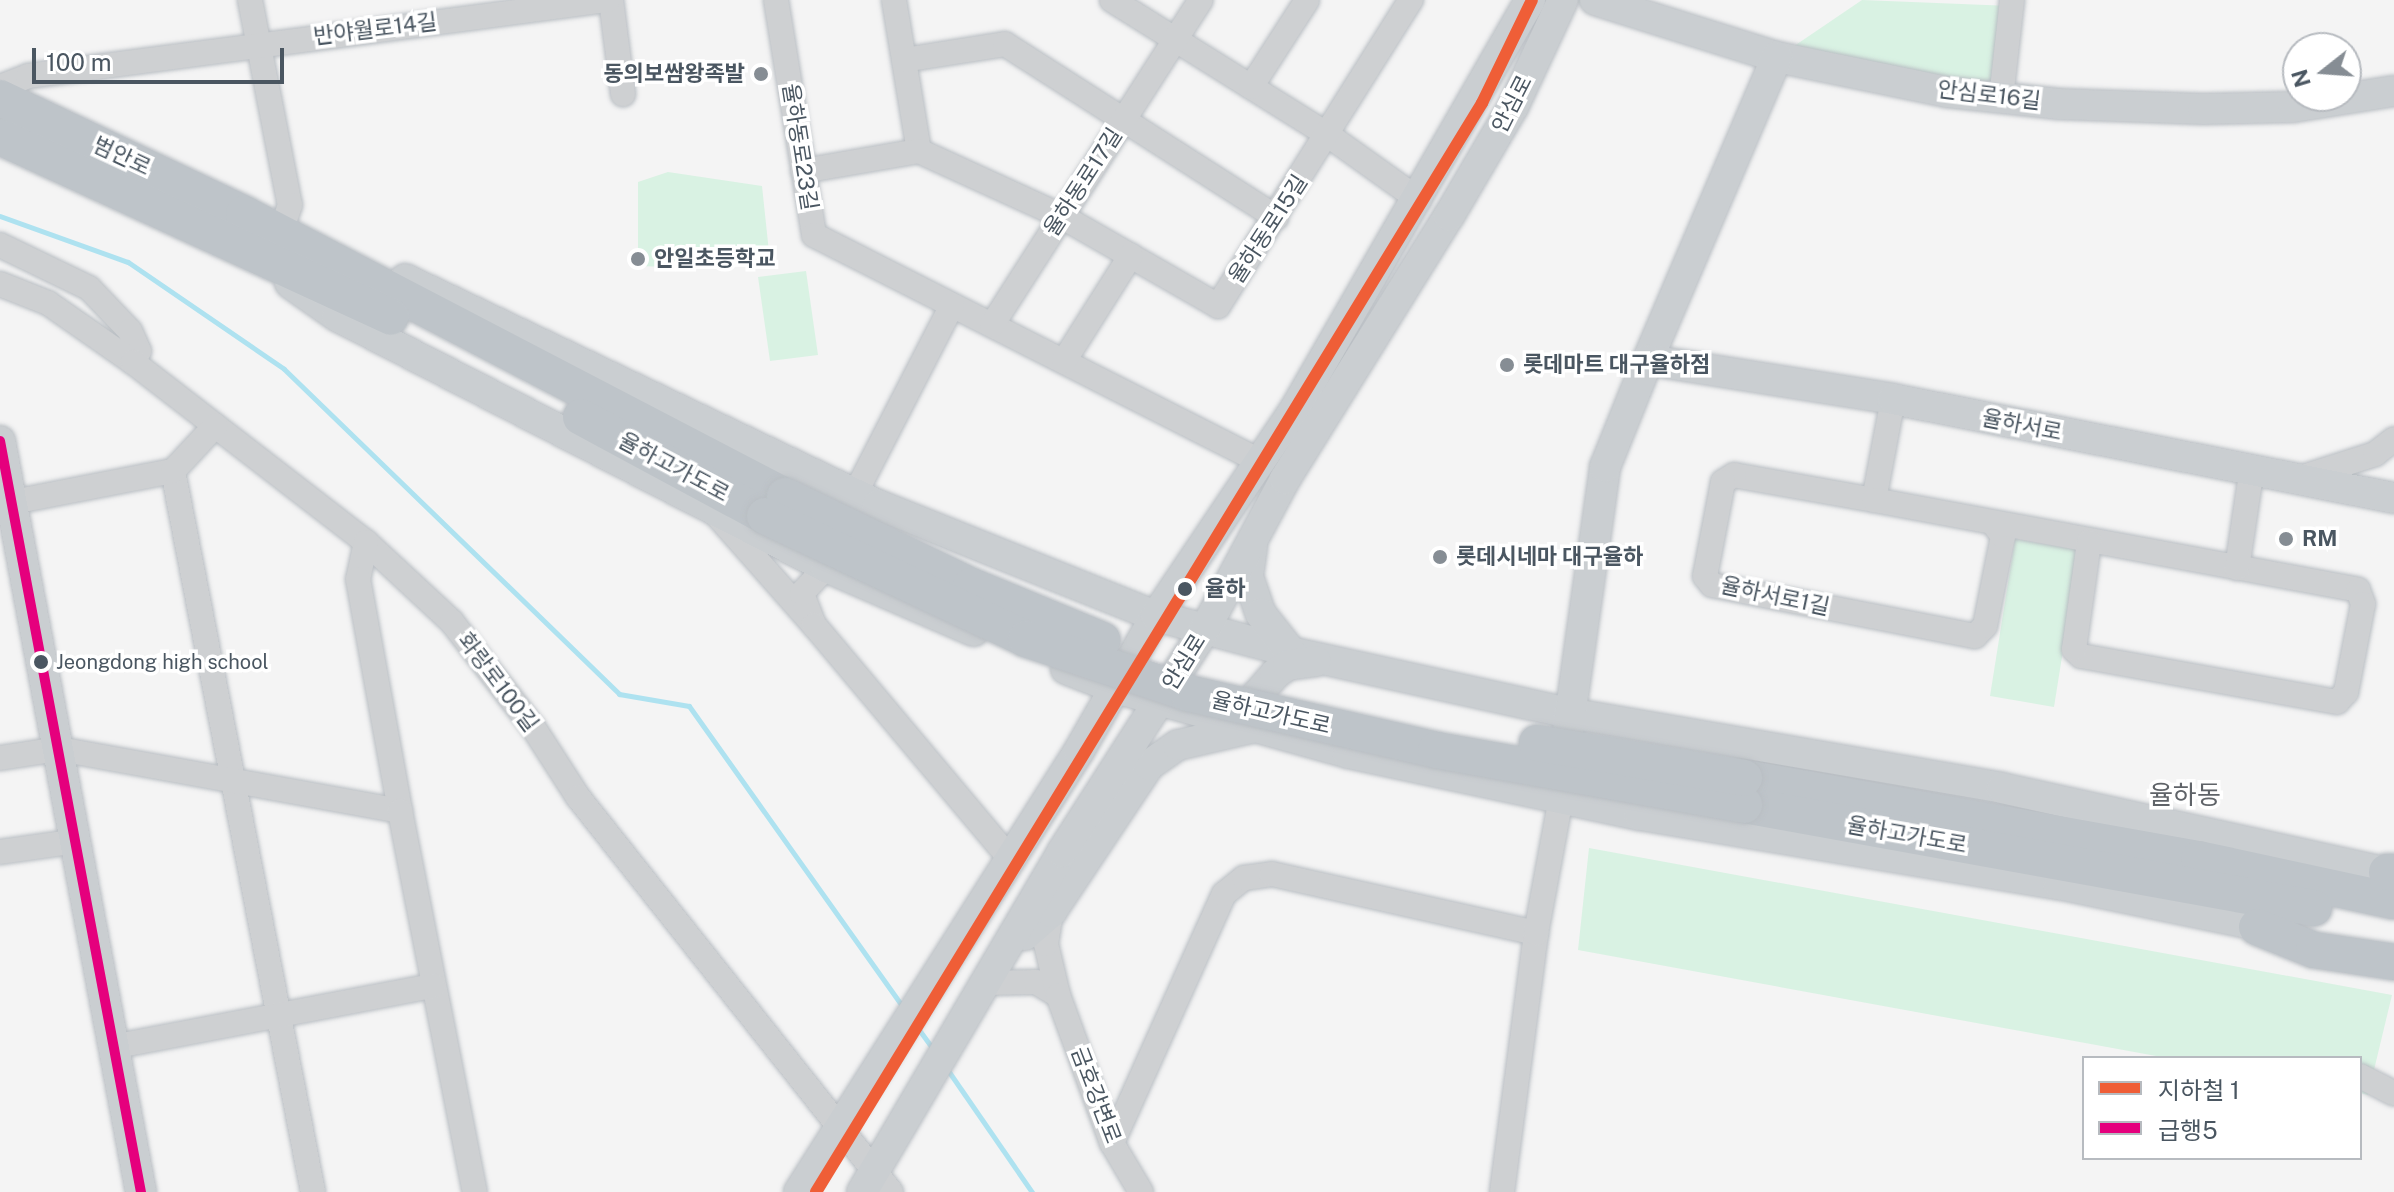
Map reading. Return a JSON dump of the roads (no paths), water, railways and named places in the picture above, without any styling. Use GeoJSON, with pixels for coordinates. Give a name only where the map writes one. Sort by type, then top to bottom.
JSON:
{"type":"FeatureCollection","features":[{"type":"Feature","properties":{"kind":"highway","name":"범안로"},"geometry":{"type":"LineString","coordinates":[[0,98],[238,228]]}},
{"type":"Feature","properties":{"kind":"highway","name":"범안로"},"geometry":{"type":"LineString","coordinates":[[0,137],[238,228]]}},
{"type":"Feature","properties":{"kind":"highway","name":"율하고가도로"},"geometry":{"type":"LineString","coordinates":[[238,228],[417,329],[775,506],[1026,639],[1188,693],[1436,750],[2199,859],[2392,880]]}},
{"type":"Feature","properties":{"kind":"highway","name":"율하고가도로"},"geometry":{"type":"LineString","coordinates":[[1744,792],[2394,924]]}},
{"type":"Feature","properties":{"kind":"highway"},"geometry":{"type":"LineString","coordinates":[[2257,927],[2314,950],[2394,962]]}},
{"type":"Feature","properties":{"kind":"main road","name":"안심로"},"geometry":{"type":"LineString","coordinates":[[799,1192],[857,1095],[1079,751],[1112,687],[1156,616],[1258,460],[1294,411],[1419,200],[1530,0]]}},
{"type":"Feature","properties":{"kind":"main road","name":"안심로"},"geometry":{"type":"LineString","coordinates":[[876,1185],[903,1121],[1000,957],[1199,639],[1255,530],[1497,134],[1563,0]]}},
{"type":"Feature","properties":{"kind":"main road","name":"안심로16길"},"geometry":{"type":"LineString","coordinates":[[1595,0],[1777,57],[2001,98],[2203,109],[2293,107],[2394,91]]}},
{"type":"Feature","properties":{"kind":"main road"},"geometry":{"type":"LineString","coordinates":[[1561,798],[1569,713],[1605,467],[1777,57]]}},
{"type":"Feature","properties":{"kind":"main road"},"geometry":{"type":"LineString","coordinates":[[238,228],[283,225],[855,494],[1049,577],[1156,616],[1199,639],[1291,652],[1569,713],[2002,788],[2392,880]]}},
{"type":"Feature","properties":{"kind":"main road"},"geometry":{"type":"LineString","coordinates":[[238,228],[337,316],[882,595],[1112,687],[1251,728],[1561,798],[2059,884],[2257,927],[2394,945]]}},
{"type":"Feature","properties":{"kind":"main road","name":"율하서로"},"geometry":{"type":"LineString","coordinates":[[1648,360],[1893,399],[2394,498]]}},
{"type":"Feature","properties":{"kind":"main road"},"geometry":{"type":"LineString","coordinates":[[0,441],[141,1192]]}},
{"type":"Feature","properties":{"kind":"main road"},"geometry":{"type":"LineString","coordinates":[[1255,530],[1248,577],[1261,614],[1291,652]]}},
{"type":"Feature","properties":{"kind":"main road"},"geometry":{"type":"LineString","coordinates":[[1006,644],[1043,626],[1049,577]]}},
{"type":"Feature","properties":{"kind":"main road"},"geometry":{"type":"LineString","coordinates":[[1251,728],[1257,695],[1275,674],[1288,665],[1326,659]]}},
{"type":"Feature","properties":{"kind":"main road"},"geometry":{"type":"LineString","coordinates":[[1000,957],[1051,912],[1149,765],[1178,745],[1251,728]]}},
{"type":"Feature","properties":{"kind":"street"},"geometry":{"type":"LineString","coordinates":[[250,0],[290,205],[283,225]]}},
{"type":"Feature","properties":{"kind":"street"},"geometry":{"type":"LineString","coordinates":[[610,0],[623,94]]}},
{"type":"Feature","properties":{"kind":"street","name":"반야월로14길"},"geometry":{"type":"LineString","coordinates":[[0,87],[28,76],[610,0]]}},
{"type":"Feature","properties":{"kind":"street","name":"율하동로23길"},"geometry":{"type":"LineString","coordinates":[[776,0],[814,235],[1258,460]]}},
{"type":"Feature","properties":{"kind":"street"},"geometry":{"type":"LineString","coordinates":[[894,0],[919,151]]}},
{"type":"Feature","properties":{"kind":"street"},"geometry":{"type":"LineString","coordinates":[[1112,0],[1328,135],[1419,200]]}},
{"type":"Feature","properties":{"kind":"street","name":"율하동로17길"},"geometry":{"type":"LineString","coordinates":[[992,325],[1201,0]]}},
{"type":"Feature","properties":{"kind":"street"},"geometry":{"type":"LineString","coordinates":[[1251,87],[1307,0]]}},
{"type":"Feature","properties":{"kind":"street","name":"율하동로15길"},"geometry":{"type":"LineString","coordinates":[[1131,255],[1218,306],[1411,0]]}},
{"type":"Feature","properties":{"kind":"street"},"geometry":{"type":"LineString","coordinates":[[2001,98],[2012,0]]}},
{"type":"Feature","properties":{"kind":"street"},"geometry":{"type":"LineString","coordinates":[[904,60],[1005,44],[1276,217]]}},
{"type":"Feature","properties":{"kind":"street"},"geometry":{"type":"LineString","coordinates":[[803,171],[919,151],[1061,216],[1131,255],[1064,361]]}},
{"type":"Feature","properties":{"kind":"street"},"geometry":{"type":"LineString","coordinates":[[0,245],[89,288],[130,331],[139,351],[133,362]]}},
{"type":"Feature","properties":{"kind":"street","name":"화랑로100길"},"geometry":{"type":"LineString","coordinates":[[0,284],[48,303],[133,362],[366,542],[441,611],[485,661],[578,797],[840,1124],[876,1185]]}},
{"type":"Feature","properties":{"kind":"street"},"geometry":{"type":"LineString","coordinates":[[855,494],[952,305]]}},
{"type":"Feature","properties":{"kind":"street"},"geometry":{"type":"LineString","coordinates":[[1874,500],[1893,399]]}},
{"type":"Feature","properties":{"kind":"street"},"geometry":{"type":"LineString","coordinates":[[13,502],[173,471],[215,426]]}},
{"type":"Feature","properties":{"kind":"street"},"geometry":{"type":"LineString","coordinates":[[2300,478],[2375,454],[2394,439]]}},
{"type":"Feature","properties":{"kind":"street"},"geometry":{"type":"LineString","coordinates":[[2237,568],[2252,468]]}},
{"type":"Feature","properties":{"kind":"street"},"geometry":{"type":"LineString","coordinates":[[173,471],[313,1192]]}},
{"type":"Feature","properties":{"kind":"street","name":"율하서로1길"},"geometry":{"type":"LineString","coordinates":[[1993,523],[2003,536],[1985,626],[1975,636],[1712,585],[1705,576],[1723,482],[1734,475],[1874,500],[2358,590],[2363,604],[2346,692],[2337,702],[2081,656],[2074,649],[2089,542]]}},
{"type":"Feature","properties":{"kind":"street"},"geometry":{"type":"LineString","coordinates":[[710,507],[814,625],[1011,860]]}},
{"type":"Feature","properties":{"kind":"street"},"geometry":{"type":"LineString","coordinates":[[366,542],[358,579],[433,986],[475,1192]]}},
{"type":"Feature","properties":{"kind":"street"},"geometry":{"type":"LineString","coordinates":[[814,625],[802,593],[826,567]]}},
{"type":"Feature","properties":{"kind":"street"},"geometry":{"type":"LineString","coordinates":[[0,758],[59,749],[234,778],[400,811]]}},
{"type":"Feature","properties":{"kind":"street"},"geometry":{"type":"LineString","coordinates":[[1502,1192],[1536,933],[1561,798]]}},
{"type":"Feature","properties":{"kind":"street"},"geometry":{"type":"LineString","coordinates":[[0,852],[77,841]]}},
{"type":"Feature","properties":{"kind":"street"},"geometry":{"type":"LineString","coordinates":[[1112,1143],[1224,894],[1244,878],[1272,874],[1536,933]]}},
{"type":"Feature","properties":{"kind":"street","name":"금호강변로"},"geometry":{"type":"LineString","coordinates":[[1051,912],[1046,944],[1058,995],[1112,1143],[1141,1192]]}},
{"type":"Feature","properties":{"kind":"street"},"geometry":{"type":"LineString","coordinates":[[986,983],[1036,982],[1058,995]]}},
{"type":"Feature","properties":{"kind":"street"},"geometry":{"type":"LineString","coordinates":[[112,1047],[433,986]]}},
{"type":"Feature","properties":{"kind":"street"},"geometry":{"type":"LineString","coordinates":[[2362,1077],[2394,1093]]}},
{"type":"Feature","properties":{"kind":"waterway"},"geometry":{"type":"LineString","coordinates":[[0,216],[128,262],[284,369],[619,694],[689,706],[904,1009]]}},
{"type":"Feature","properties":{"kind":"waterway"},"geometry":{"type":"LineString","coordinates":[[917,1027],[935,1052]]}},
{"type":"Feature","properties":{"kind":"waterway"},"geometry":{"type":"LineString","coordinates":[[947,1069],[1032,1192]]}},
{"type":"Feature","properties":{"kind":"metro line","name":"1"},"geometry":{"type":"LineString","coordinates":[[816,1192],[1482,103],[1532,0]]}},
{"type":"Feature","properties":{"kind":"place","name":"동의보쌈왕족발"},"geometry":{"type":"Point","coordinates":[761,74]}},
{"type":"Feature","properties":{"kind":"place","name":"안일초등학교"},"geometry":{"type":"Point","coordinates":[638,259]}},
{"type":"Feature","properties":{"kind":"place","name":"롯데마트 대구율하점"},"geometry":{"type":"Point","coordinates":[1507,365]}},
{"type":"Feature","properties":{"kind":"place","name":"RM"},"geometry":{"type":"Point","coordinates":[2286,539]}},
{"type":"Feature","properties":{"kind":"place","name":"롯데시네마 대구율하"},"geometry":{"type":"Point","coordinates":[1440,557]}},
{"type":"Feature","properties":{"kind":"place","name":"율하"},"geometry":{"type":"Point","coordinates":[1185,589]}},
{"type":"Feature","properties":{"kind":"place","name":"Jeongdong high school"},"geometry":{"type":"Point","coordinates":[41,662]}},
{"type":"Feature","properties":{"kind":"district","name":"율하동"},"geometry":{"type":"Point","coordinates":[2185,795]}}]}
